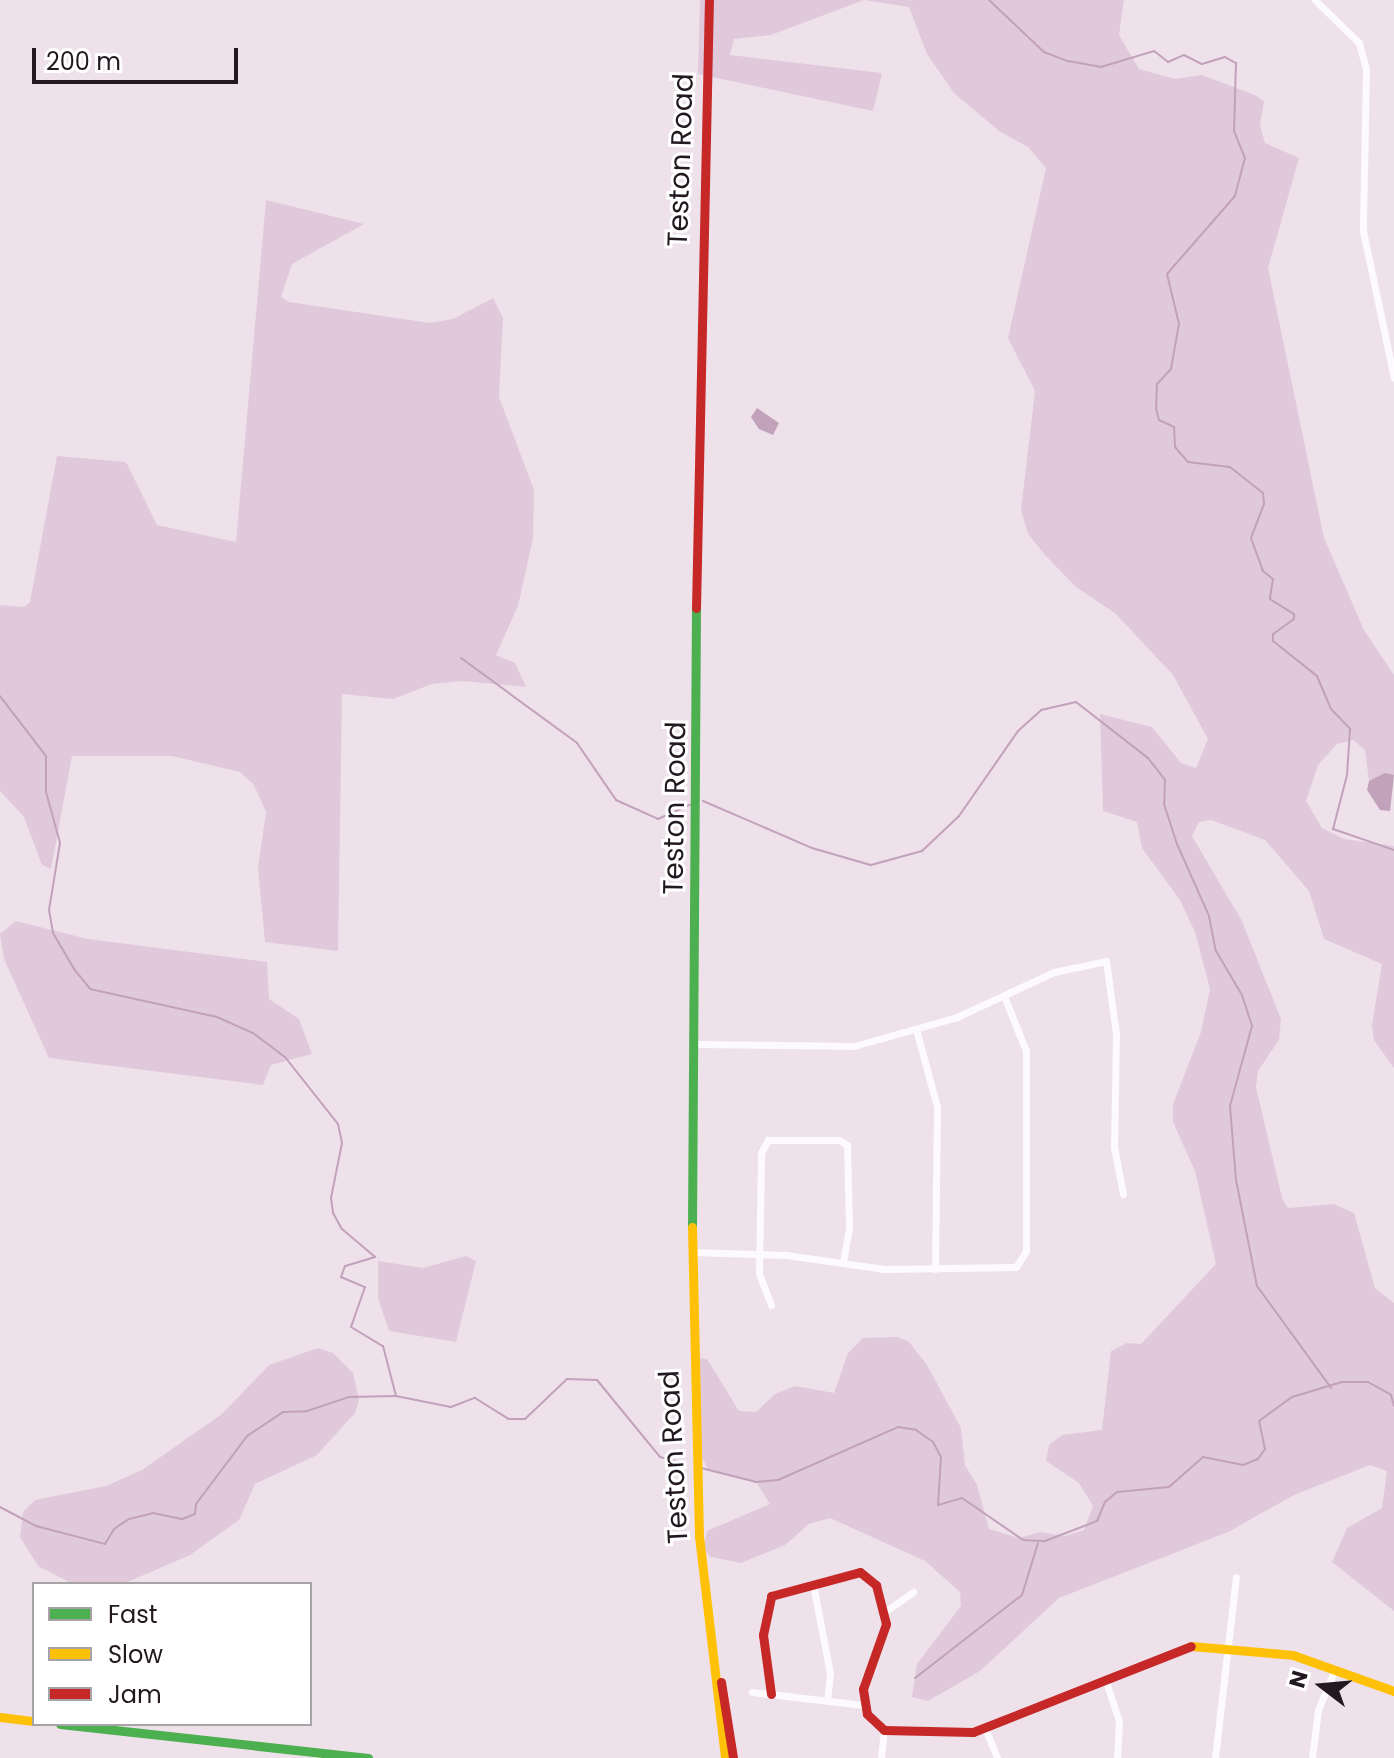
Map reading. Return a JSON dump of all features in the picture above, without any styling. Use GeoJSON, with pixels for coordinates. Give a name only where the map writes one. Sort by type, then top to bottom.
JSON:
{"type":"FeatureCollection","features":[{"type":"Feature","properties":{"kind":"street","name":"Teston Road"},"geometry":{"type":"LineString","coordinates":[[709,0],[700,244],[692,1252],[699,1536],[725,1758]]}},
{"type":"Feature","properties":{"kind":"street"},"geometry":{"type":"LineString","coordinates":[[1315,0],[1359,43],[1366,69],[1363,231],[1394,378]]}},
{"type":"Feature","properties":{"kind":"street"},"geometry":{"type":"LineString","coordinates":[[694,1044],[843,1047],[916,1029],[1004,996],[1054,972],[1106,961],[1116,1034],[1114,1147],[1123,1194]]}},
{"type":"Feature","properties":{"kind":"street"},"geometry":{"type":"LineString","coordinates":[[692,1252],[761,1253],[935,1269],[1011,1268],[1025,1257],[1026,1051],[1004,996]]}},
{"type":"Feature","properties":{"kind":"street"},"geometry":{"type":"LineString","coordinates":[[916,1029],[937,1107],[935,1269]]}},
{"type":"Feature","properties":{"kind":"street"},"geometry":{"type":"LineString","coordinates":[[771,1305],[760,1281],[764,1143],[772,1138],[839,1140],[849,1150],[843,1262]]}},
{"type":"Feature","properties":{"kind":"street"},"geometry":{"type":"LineString","coordinates":[[771,1694],[763,1635],[769,1598],[862,1572],[876,1585],[885,1629],[867,1667],[863,1705],[874,1723],[884,1730],[955,1734],[985,1728],[1186,1646],[1227,1647],[1293,1655],[1394,1691]]}},
{"type":"Feature","properties":{"kind":"street"},"geometry":{"type":"LineString","coordinates":[[1215,1758],[1236,1577]]}},
{"type":"Feature","properties":{"kind":"street"},"geometry":{"type":"LineString","coordinates":[[813,1584],[830,1673],[827,1700]]}},
{"type":"Feature","properties":{"kind":"street"},"geometry":{"type":"LineString","coordinates":[[883,1613],[913,1592]]}},
{"type":"Feature","properties":{"kind":"street","name":"Teston Road"},"geometry":{"type":"LineString","coordinates":[[708,1616],[733,1758]]}},
{"type":"Feature","properties":{"kind":"street"},"geometry":{"type":"LineString","coordinates":[[1312,1758],[1318,1710],[1335,1669]]}},
{"type":"Feature","properties":{"kind":"street"},"geometry":{"type":"LineString","coordinates":[[1105,1679],[1119,1721],[1117,1758]]}},
{"type":"Feature","properties":{"kind":"street"},"geometry":{"type":"LineString","coordinates":[[752,1692],[863,1705]]}},
{"type":"Feature","properties":{"kind":"street"},"geometry":{"type":"LineString","coordinates":[[0,1717],[32,1721]]}},
{"type":"Feature","properties":{"kind":"street"},"geometry":{"type":"LineString","coordinates":[[78,1726],[368,1758]]}},
{"type":"Feature","properties":{"kind":"street"},"geometry":{"type":"LineString","coordinates":[[985,1728],[997,1758]]}},
{"type":"Feature","properties":{"kind":"street"},"geometry":{"type":"LineString","coordinates":[[881,1758],[884,1730]]}},
{"type":"Feature","properties":{"kind":"shaded area"},"geometry":{"type":"Polygon","coordinates":[[[700,0],[864,0],[771,35],[734,39],[730,55],[882,73],[873,111],[698,74],[700,0]]]}},
{"type":"Feature","properties":{"kind":"shaded area"},"geometry":{"type":"Polygon","coordinates":[[[864,0],[1124,0],[1119,35],[1139,69],[1175,79],[1202,75],[1264,101],[1260,125],[1265,143],[1299,158],[1268,268],[1324,538],[1364,630],[1394,675],[1394,775],[1369,781],[1365,750],[1353,740],[1337,744],[1318,765],[1306,801],[1322,828],[1344,839],[1394,846],[1394,1068],[1374,1040],[1372,1025],[1382,964],[1324,939],[1309,891],[1265,840],[1211,820],[1199,822],[1192,836],[1242,921],[1281,1019],[1279,1040],[1258,1071],[1256,1087],[1282,1198],[1288,1208],[1334,1204],[1354,1213],[1375,1288],[1394,1303],[1394,1611],[1332,1562],[1347,1528],[1382,1508],[1387,1471],[1370,1465],[1294,1495],[1228,1532],[1059,1598],[980,1671],[928,1701],[912,1697],[917,1664],[961,1606],[960,1592],[925,1561],[830,1518],[809,1524],[785,1545],[741,1563],[711,1557],[703,1549],[707,1531],[770,1504],[756,1482],[708,1469],[695,1444],[693,1357],[707,1359],[739,1411],[756,1412],[775,1394],[795,1386],[834,1393],[848,1353],[863,1338],[898,1337],[909,1342],[927,1365],[961,1428],[965,1465],[977,1485],[989,1529],[1019,1538],[1040,1532],[1065,1536],[1084,1530],[1093,1506],[1079,1483],[1046,1461],[1049,1445],[1062,1435],[1102,1430],[1111,1351],[1127,1343],[1141,1344],[1216,1264],[1195,1171],[1173,1122],[1173,1104],[1201,1032],[1210,989],[1195,932],[1180,900],[1142,848],[1137,822],[1103,811],[1100,714],[1152,727],[1181,763],[1196,768],[1208,739],[1173,675],[1116,614],[1076,587],[1045,555],[1028,534],[1021,510],[1035,391],[1008,338],[1046,168],[1028,147],[999,131],[954,93],[927,54],[909,7],[864,0]]]}},
{"type":"Feature","properties":{"kind":"shaded area"},"geometry":{"type":"Polygon","coordinates":[[[266,200],[364,224],[292,264],[281,297],[289,302],[430,323],[453,319],[493,298],[503,318],[499,397],[534,490],[533,538],[518,606],[496,655],[515,663],[526,687],[463,681],[432,684],[393,699],[342,694],[338,951],[265,942],[258,868],[266,812],[254,785],[240,772],[172,756],[72,756],[51,869],[42,865],[24,817],[0,791],[0,605],[24,607],[30,602],[57,456],[126,462],[157,525],[236,542],[266,200]]]}},
{"type":"Feature","properties":{"kind":"shaded area"},"geometry":{"type":"Polygon","coordinates":[[[757,408],[779,423],[773,435],[759,429],[751,417],[757,408]]]}},
{"type":"Feature","properties":{"kind":"shaded area"},"geometry":{"type":"Polygon","coordinates":[[[1385,773],[1394,775],[1390,811],[1380,810],[1367,790],[1369,781],[1385,773]]]}},
{"type":"Feature","properties":{"kind":"shaded area"},"geometry":{"type":"Polygon","coordinates":[[[16,921],[88,939],[267,962],[269,999],[299,1019],[312,1054],[271,1065],[263,1085],[49,1058],[4,959],[0,934],[16,921]]]}},
{"type":"Feature","properties":{"kind":"shaded area"},"geometry":{"type":"Polygon","coordinates":[[[466,1256],[476,1261],[456,1342],[389,1331],[378,1298],[378,1261],[423,1268],[466,1256]]]}},
{"type":"Feature","properties":{"kind":"shaded area"},"geometry":{"type":"Polygon","coordinates":[[[318,1348],[333,1353],[353,1373],[359,1400],[355,1413],[317,1455],[255,1484],[239,1520],[190,1555],[128,1582],[69,1582],[38,1566],[20,1537],[23,1512],[35,1500],[106,1486],[142,1470],[222,1414],[269,1365],[318,1348]]]}},
{"type":"Feature","properties":{"kind":"waterway"},"geometry":{"type":"LineString","coordinates":[[989,0],[1044,52],[1068,61],[1101,67],[1154,51],[1168,62],[1184,55],[1202,64],[1225,57],[1236,63],[1234,131],[1245,158],[1235,196],[1167,274],[1179,324],[1171,369],[1157,384],[1156,408],[1159,420],[1174,427],[1175,447],[1188,462],[1230,467],[1263,493],[1264,504],[1251,538],[1263,571],[1273,579],[1270,599],[1294,614],[1294,619],[1273,634],[1273,641],[1317,676],[1331,709],[1350,729],[1347,775],[1333,829],[1394,850]]}},
{"type":"Feature","properties":{"kind":"waterway"},"geometry":{"type":"LineString","coordinates":[[461,658],[577,743],[616,800],[658,819],[690,805]]}},
{"type":"Feature","properties":{"kind":"waterway"},"geometry":{"type":"LineString","coordinates":[[0,696],[46,756],[46,792],[60,843],[49,910],[53,933],[74,969],[90,989],[217,1017],[253,1033],[285,1057],[338,1124],[342,1143],[331,1198],[333,1213],[342,1229],[375,1257],[345,1266],[341,1277],[365,1287],[351,1327],[383,1346],[396,1396]]}},
{"type":"Feature","properties":{"kind":"waterway"},"geometry":{"type":"LineString","coordinates":[[703,801],[812,848],[871,865],[922,851],[959,816],[1018,731],[1041,710],[1076,702],[1148,758],[1165,780],[1164,804],[1177,844],[1209,916],[1216,951],[1242,995],[1252,1026],[1230,1106],[1236,1180],[1257,1286],[1331,1388]]}},
{"type":"Feature","properties":{"kind":"waterway"},"geometry":{"type":"LineString","coordinates":[[0,1507],[36,1526],[105,1544],[114,1529],[129,1519],[153,1513],[182,1519],[195,1514],[196,1504],[247,1436],[283,1412],[307,1411],[349,1397],[396,1396],[451,1407],[475,1398],[508,1419],[525,1419],[567,1379],[597,1380],[660,1457],[683,1463]]}},
{"type":"Feature","properties":{"kind":"waterway"},"geometry":{"type":"LineString","coordinates":[[701,1468],[756,1482],[778,1480],[898,1427],[916,1430],[933,1442],[941,1457],[938,1505],[962,1498],[1023,1540],[1045,1541],[1097,1521],[1105,1502],[1117,1492],[1169,1487],[1203,1457],[1243,1465],[1258,1459],[1265,1449],[1259,1421],[1292,1397],[1342,1382],[1368,1382],[1391,1395],[1394,1406]]}},
{"type":"Feature","properties":{"kind":"waterway"},"geometry":{"type":"LineString","coordinates":[[915,1678],[1022,1595],[1038,1543]]}},
{"type":"Feature","properties":{"kind":"traffic: fast"},"geometry":{"type":"LineString","coordinates":[[692,1227],[696,608]]}},
{"type":"Feature","properties":{"kind":"traffic: fast"},"geometry":{"type":"LineString","coordinates":[[78,1726],[368,1758]]}},
{"type":"Feature","properties":{"kind":"traffic: slow"},"geometry":{"type":"LineString","coordinates":[[692,1227],[699,1536],[725,1758]]}},
{"type":"Feature","properties":{"kind":"traffic: slow"},"geometry":{"type":"LineString","coordinates":[[1191,1646],[1293,1655],[1394,1691]]}},
{"type":"Feature","properties":{"kind":"traffic: slow"},"geometry":{"type":"LineString","coordinates":[[0,1717],[32,1721]]}},
{"type":"Feature","properties":{"kind":"traffic: jam"},"geometry":{"type":"LineString","coordinates":[[696,608],[709,0]]}},
{"type":"Feature","properties":{"kind":"traffic: jam"},"geometry":{"type":"LineString","coordinates":[[771,1694],[763,1635],[771,1596],[860,1572],[876,1585],[886,1624],[863,1689],[867,1714],[884,1730],[973,1732],[1191,1646]]}},
{"type":"Feature","properties":{"kind":"traffic: jam"},"geometry":{"type":"LineString","coordinates":[[721,1682],[733,1758]]}}]}
